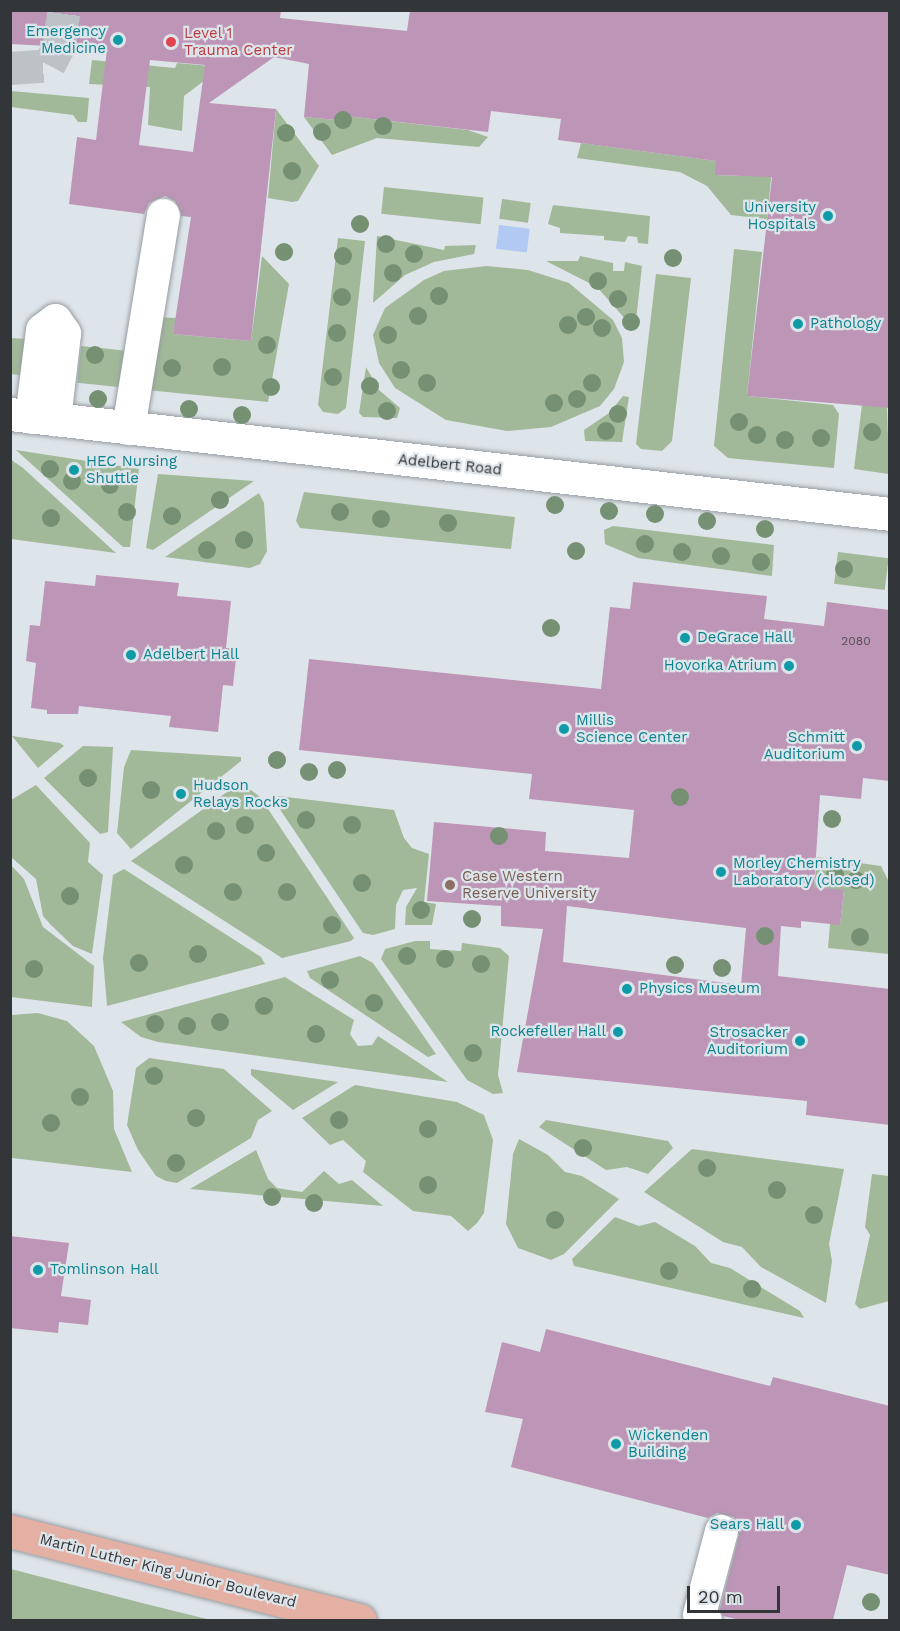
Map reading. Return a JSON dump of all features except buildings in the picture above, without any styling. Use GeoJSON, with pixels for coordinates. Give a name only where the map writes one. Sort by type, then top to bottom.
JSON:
{"type":"FeatureCollection","features":[{"type":"Feature","properties":{"kind":"main road","name":"Martin Luther King Junior Boulevard"},"geometry":{"type":"LineString","coordinates":[[10,1531],[360,1620]]}},
{"type":"Feature","properties":{"kind":"street"},"geometry":{"type":"LineString","coordinates":[[128,429],[163,215]]}},
{"type":"Feature","properties":{"kind":"street","name":"Adelbert Road"},"geometry":{"type":"LineString","coordinates":[[32,417],[890,514]]}},
{"type":"Feature","properties":{"kind":"street"},"geometry":{"type":"LineString","coordinates":[[705,1620],[699,1614],[720,1531]]}},
{"type":"Feature","properties":{"kind":"green space"},"geometry":{"type":"Polygon","coordinates":[[[92,60],[175,68],[177,63],[222,67],[184,96],[182,131],[148,125],[150,87],[89,84],[92,60]]]}},
{"type":"Feature","properties":{"kind":"green space"},"geometry":{"type":"Polygon","coordinates":[[[11,91],[89,98],[87,122],[78,122],[73,115],[11,107],[11,91]]]}},
{"type":"Feature","properties":{"kind":"green space"},"geometry":{"type":"Polygon","coordinates":[[[276,109],[319,166],[298,201],[268,198],[276,109]]]}},
{"type":"Feature","properties":{"kind":"green space"},"geometry":{"type":"Polygon","coordinates":[[[337,115],[468,130],[488,137],[479,147],[377,138],[332,155],[304,117],[336,120],[337,115]]]}},
{"type":"Feature","properties":{"kind":"green space"},"geometry":{"type":"Polygon","coordinates":[[[581,143],[716,161],[716,175],[740,176],[742,166],[772,169],[767,219],[731,215],[707,186],[680,172],[577,158],[581,143]]]}},
{"type":"Feature","properties":{"kind":"green space"},"geometry":{"type":"Polygon","coordinates":[[[384,187],[483,197],[481,224],[381,214],[384,187]]]}},
{"type":"Feature","properties":{"kind":"green space"},"geometry":{"type":"Polygon","coordinates":[[[502,199],[531,203],[528,223],[499,219],[502,199]]]}},
{"type":"Feature","properties":{"kind":"green space"},"geometry":{"type":"Polygon","coordinates":[[[553,205],[650,216],[648,244],[638,243],[637,237],[628,236],[625,242],[604,240],[604,236],[560,233],[560,228],[548,224],[553,205]]]}},
{"type":"Feature","properties":{"kind":"green space"},"geometry":{"type":"Polygon","coordinates":[[[377,236],[444,250],[445,246],[476,245],[474,254],[434,262],[405,275],[373,303],[377,236]]]}},
{"type":"Feature","properties":{"kind":"green space"},"geometry":{"type":"Polygon","coordinates":[[[338,238],[365,241],[346,408],[338,414],[323,412],[318,405],[338,238]]]}},
{"type":"Feature","properties":{"kind":"green space"},"geometry":{"type":"Polygon","coordinates":[[[734,249],[762,252],[747,396],[833,405],[839,414],[834,468],[728,458],[714,446],[734,249]]]}},
{"type":"Feature","properties":{"kind":"green space"},"geometry":{"type":"Polygon","coordinates":[[[262,256],[289,284],[268,402],[146,390],[154,317],[176,318],[173,334],[251,341],[262,256]]]}},
{"type":"Feature","properties":{"kind":"green space"},"geometry":{"type":"Polygon","coordinates":[[[580,256],[613,263],[613,271],[624,271],[625,262],[642,266],[635,330],[597,287],[546,261],[578,261],[580,256]]]}},
{"type":"Feature","properties":{"kind":"green space"},"geometry":{"type":"Polygon","coordinates":[[[486,266],[528,270],[569,283],[613,320],[622,338],[624,362],[614,389],[600,406],[551,427],[507,431],[446,420],[395,388],[379,363],[373,335],[385,308],[424,280],[444,271],[486,266]]]}},
{"type":"Feature","properties":{"kind":"green space"},"geometry":{"type":"Polygon","coordinates":[[[656,274],[691,278],[672,441],[662,451],[641,449],[636,444],[656,274]]]}},
{"type":"Feature","properties":{"kind":"green space"},"geometry":{"type":"Polygon","coordinates":[[[10,338],[28,339],[26,376],[11,374],[10,338]]]}},
{"type":"Feature","properties":{"kind":"green space"},"geometry":{"type":"Polygon","coordinates":[[[81,346],[127,351],[123,388],[77,383],[81,346]]]}},
{"type":"Feature","properties":{"kind":"green space"},"geometry":{"type":"Polygon","coordinates":[[[366,367],[379,390],[400,408],[397,418],[363,417],[359,413],[366,367]]]}},
{"type":"Feature","properties":{"kind":"green space"},"geometry":{"type":"Polygon","coordinates":[[[623,396],[629,397],[622,442],[585,441],[584,430],[609,413],[623,396]]]}},
{"type":"Feature","properties":{"kind":"green space"},"geometry":{"type":"Polygon","coordinates":[[[862,405],[887,407],[889,474],[854,469],[862,405]]]}},
{"type":"Feature","properties":{"kind":"green space"},"geometry":{"type":"Polygon","coordinates":[[[16,450],[139,469],[130,547],[123,547],[16,450]]]}},
{"type":"Feature","properties":{"kind":"green space"},"geometry":{"type":"Polygon","coordinates":[[[10,459],[23,468],[116,553],[11,539],[10,459]]]}},
{"type":"Feature","properties":{"kind":"green space"},"geometry":{"type":"Polygon","coordinates":[[[158,474],[254,481],[153,550],[146,548],[158,474]]]}},
{"type":"Feature","properties":{"kind":"green space"},"geometry":{"type":"Polygon","coordinates":[[[304,492],[515,517],[511,549],[300,528],[296,521],[304,492]]]}},
{"type":"Feature","properties":{"kind":"green space"},"geometry":{"type":"Polygon","coordinates":[[[259,493],[264,503],[267,551],[260,564],[250,568],[165,557],[259,493]]]}},
{"type":"Feature","properties":{"kind":"green space"},"geometry":{"type":"Polygon","coordinates":[[[613,526],[774,545],[772,576],[638,558],[605,544],[604,530],[613,526]]]}},
{"type":"Feature","properties":{"kind":"green space"},"geometry":{"type":"Polygon","coordinates":[[[838,552],[889,558],[885,590],[834,584],[838,552]]]}},
{"type":"Feature","properties":{"kind":"green space"},"geometry":{"type":"Polygon","coordinates":[[[12,736],[60,743],[64,746],[38,768],[12,736]]]}},
{"type":"Feature","properties":{"kind":"green space"},"geometry":{"type":"Polygon","coordinates":[[[83,746],[113,747],[108,832],[100,834],[44,778],[83,746]]]}},
{"type":"Feature","properties":{"kind":"green space"},"geometry":{"type":"Polygon","coordinates":[[[131,750],[241,757],[241,761],[131,849],[117,833],[124,767],[131,750]]]}},
{"type":"Feature","properties":{"kind":"green space"},"geometry":{"type":"Polygon","coordinates":[[[36,785],[90,843],[88,862],[103,875],[92,954],[73,946],[43,916],[36,879],[11,857],[11,800],[36,785]]]}},
{"type":"Feature","properties":{"kind":"green space"},"geometry":{"type":"Polygon","coordinates":[[[234,787],[251,790],[260,797],[354,938],[351,941],[282,958],[131,861],[234,787]]]}},
{"type":"Feature","properties":{"kind":"green space"},"geometry":{"type":"Polygon","coordinates":[[[278,796],[394,810],[404,838],[412,848],[429,854],[424,902],[436,904],[432,925],[405,925],[406,907],[417,888],[403,890],[396,905],[395,929],[373,935],[363,933],[275,802],[278,796]]]}},
{"type":"Feature","properties":{"kind":"green space"},"geometry":{"type":"Polygon","coordinates":[[[817,857],[881,866],[889,882],[889,954],[828,948],[830,924],[840,924],[844,891],[814,887],[817,857]]]}},
{"type":"Feature","properties":{"kind":"green space"},"geometry":{"type":"Polygon","coordinates":[[[11,865],[24,879],[43,927],[94,966],[92,1007],[11,997],[11,865]]]}},
{"type":"Feature","properties":{"kind":"green space"},"geometry":{"type":"Polygon","coordinates":[[[124,869],[261,957],[265,964],[107,1006],[103,958],[113,875],[124,869]]]}},
{"type":"Feature","properties":{"kind":"green space"},"geometry":{"type":"Polygon","coordinates":[[[415,941],[430,941],[430,949],[461,951],[462,943],[500,948],[509,956],[498,1075],[503,1093],[493,1094],[467,1080],[381,959],[385,949],[415,941]]]}},
{"type":"Feature","properties":{"kind":"green space"},"geometry":{"type":"Polygon","coordinates":[[[360,956],[373,963],[436,1054],[428,1057],[310,978],[307,971],[360,956]]]}},
{"type":"Feature","properties":{"kind":"green space"},"geometry":{"type":"Polygon","coordinates":[[[285,977],[354,1020],[350,1034],[358,1046],[372,1045],[378,1036],[448,1082],[158,1042],[141,1037],[121,1022],[285,977]]]}},
{"type":"Feature","properties":{"kind":"green space"},"geometry":{"type":"Polygon","coordinates":[[[38,1013],[67,1021],[94,1046],[113,1091],[114,1129],[132,1172],[12,1158],[11,1015],[38,1013]]]}},
{"type":"Feature","properties":{"kind":"green space"},"geometry":{"type":"Polygon","coordinates":[[[149,1058],[224,1069],[272,1111],[258,1120],[251,1138],[177,1183],[166,1181],[156,1176],[138,1150],[127,1125],[136,1068],[149,1058]]]}},
{"type":"Feature","properties":{"kind":"green space"},"geometry":{"type":"Polygon","coordinates":[[[251,1069],[338,1082],[293,1110],[251,1075],[251,1069]]]}},
{"type":"Feature","properties":{"kind":"green space"},"geometry":{"type":"Polygon","coordinates":[[[355,1085],[457,1102],[484,1115],[493,1140],[484,1213],[468,1231],[451,1216],[413,1211],[363,1172],[366,1161],[343,1140],[330,1145],[302,1118],[355,1085]]]}},
{"type":"Feature","properties":{"kind":"green space"},"geometry":{"type":"Polygon","coordinates":[[[546,1120],[668,1141],[673,1148],[648,1174],[627,1167],[606,1170],[539,1127],[546,1120]]]}},
{"type":"Feature","properties":{"kind":"green space"},"geometry":{"type":"Polygon","coordinates":[[[519,1139],[548,1155],[565,1172],[582,1176],[619,1199],[564,1254],[551,1260],[518,1248],[506,1224],[513,1154],[519,1139]]]}},
{"type":"Feature","properties":{"kind":"green space"},"geometry":{"type":"Polygon","coordinates":[[[692,1149],[844,1169],[829,1244],[832,1261],[826,1303],[761,1267],[742,1247],[723,1242],[644,1192],[692,1149]]]}},
{"type":"Feature","properties":{"kind":"green space"},"geometry":{"type":"Polygon","coordinates":[[[256,1150],[268,1179],[277,1188],[302,1192],[324,1171],[339,1184],[352,1180],[383,1206],[190,1189],[256,1150]]]}},
{"type":"Feature","properties":{"kind":"green space"},"geometry":{"type":"Polygon","coordinates":[[[872,1174],[889,1176],[889,1301],[860,1309],[855,1304],[870,1235],[865,1227],[872,1174]]]}},
{"type":"Feature","properties":{"kind":"green space"},"geometry":{"type":"Polygon","coordinates":[[[615,1217],[639,1226],[655,1222],[695,1246],[711,1263],[730,1268],[800,1311],[804,1318],[574,1266],[572,1259],[615,1217]]]}},
{"type":"Feature","properties":{"kind":"green space"},"geometry":{"type":"Polygon","coordinates":[[[11,1569],[142,1603],[211,1620],[11,1620],[11,1569]]]}},
{"type":"Feature","properties":{"kind":"water"},"geometry":{"type":"Polygon","coordinates":[[[499,225],[530,229],[527,253],[496,249],[499,225]]]}},
{"type":"Feature","properties":{"kind":"tunnel"},"geometry":{"type":"LineString","coordinates":[[10,68],[49,65],[59,46],[64,10]]}},
{"type":"Feature","properties":{"kind":"place","name":"Emergency Medicine"},"geometry":{"type":"Point","coordinates":[118,40]}},
{"type":"Feature","properties":{"kind":"place","name":"Level 1 Trauma Center"},"geometry":{"type":"Point","coordinates":[171,42]}},
{"type":"Feature","properties":{"kind":"place","name":"University Hospitals"},"geometry":{"type":"Point","coordinates":[828,216]}},
{"type":"Feature","properties":{"kind":"place","name":"Pathology"},"geometry":{"type":"Point","coordinates":[798,324]}},
{"type":"Feature","properties":{"kind":"place","name":"HEC Nursing Shuttle"},"geometry":{"type":"Point","coordinates":[74,470]}},
{"type":"Feature","properties":{"kind":"place","name":"DeGrace Hall"},"geometry":{"type":"Point","coordinates":[685,638]}},
{"type":"Feature","properties":{"kind":"place","name":"Adelbert Hall"},"geometry":{"type":"Point","coordinates":[131,655]}},
{"type":"Feature","properties":{"kind":"place","name":"Hovorka Atrium"},"geometry":{"type":"Point","coordinates":[789,666]}},
{"type":"Feature","properties":{"kind":"place","name":"Millis Science Center"},"geometry":{"type":"Point","coordinates":[564,729]}},
{"type":"Feature","properties":{"kind":"place","name":"Schmitt Auditorium"},"geometry":{"type":"Point","coordinates":[857,746]}},
{"type":"Feature","properties":{"kind":"place","name":"Hudson Relays Rocks"},"geometry":{"type":"Point","coordinates":[181,794]}},
{"type":"Feature","properties":{"kind":"place","name":"Morley Chemistry Laboratory (closed)"},"geometry":{"type":"Point","coordinates":[721,872]}},
{"type":"Feature","properties":{"kind":"place","name":"Case Western Reserve University"},"geometry":{"type":"Point","coordinates":[450,885]}},
{"type":"Feature","properties":{"kind":"place","name":"Physics Museum"},"geometry":{"type":"Point","coordinates":[627,989]}},
{"type":"Feature","properties":{"kind":"place","name":"Rockefeller Hall"},"geometry":{"type":"Point","coordinates":[618,1032]}},
{"type":"Feature","properties":{"kind":"place","name":"Strosacker Auditorium"},"geometry":{"type":"Point","coordinates":[800,1041]}},
{"type":"Feature","properties":{"kind":"place","name":"Tomlinson Hall"},"geometry":{"type":"Point","coordinates":[38,1270]}},
{"type":"Feature","properties":{"kind":"place","name":"Wickenden Building"},"geometry":{"type":"Point","coordinates":[616,1444]}},
{"type":"Feature","properties":{"kind":"place","name":"Sears Hall"},"geometry":{"type":"Point","coordinates":[796,1525]}}]}
